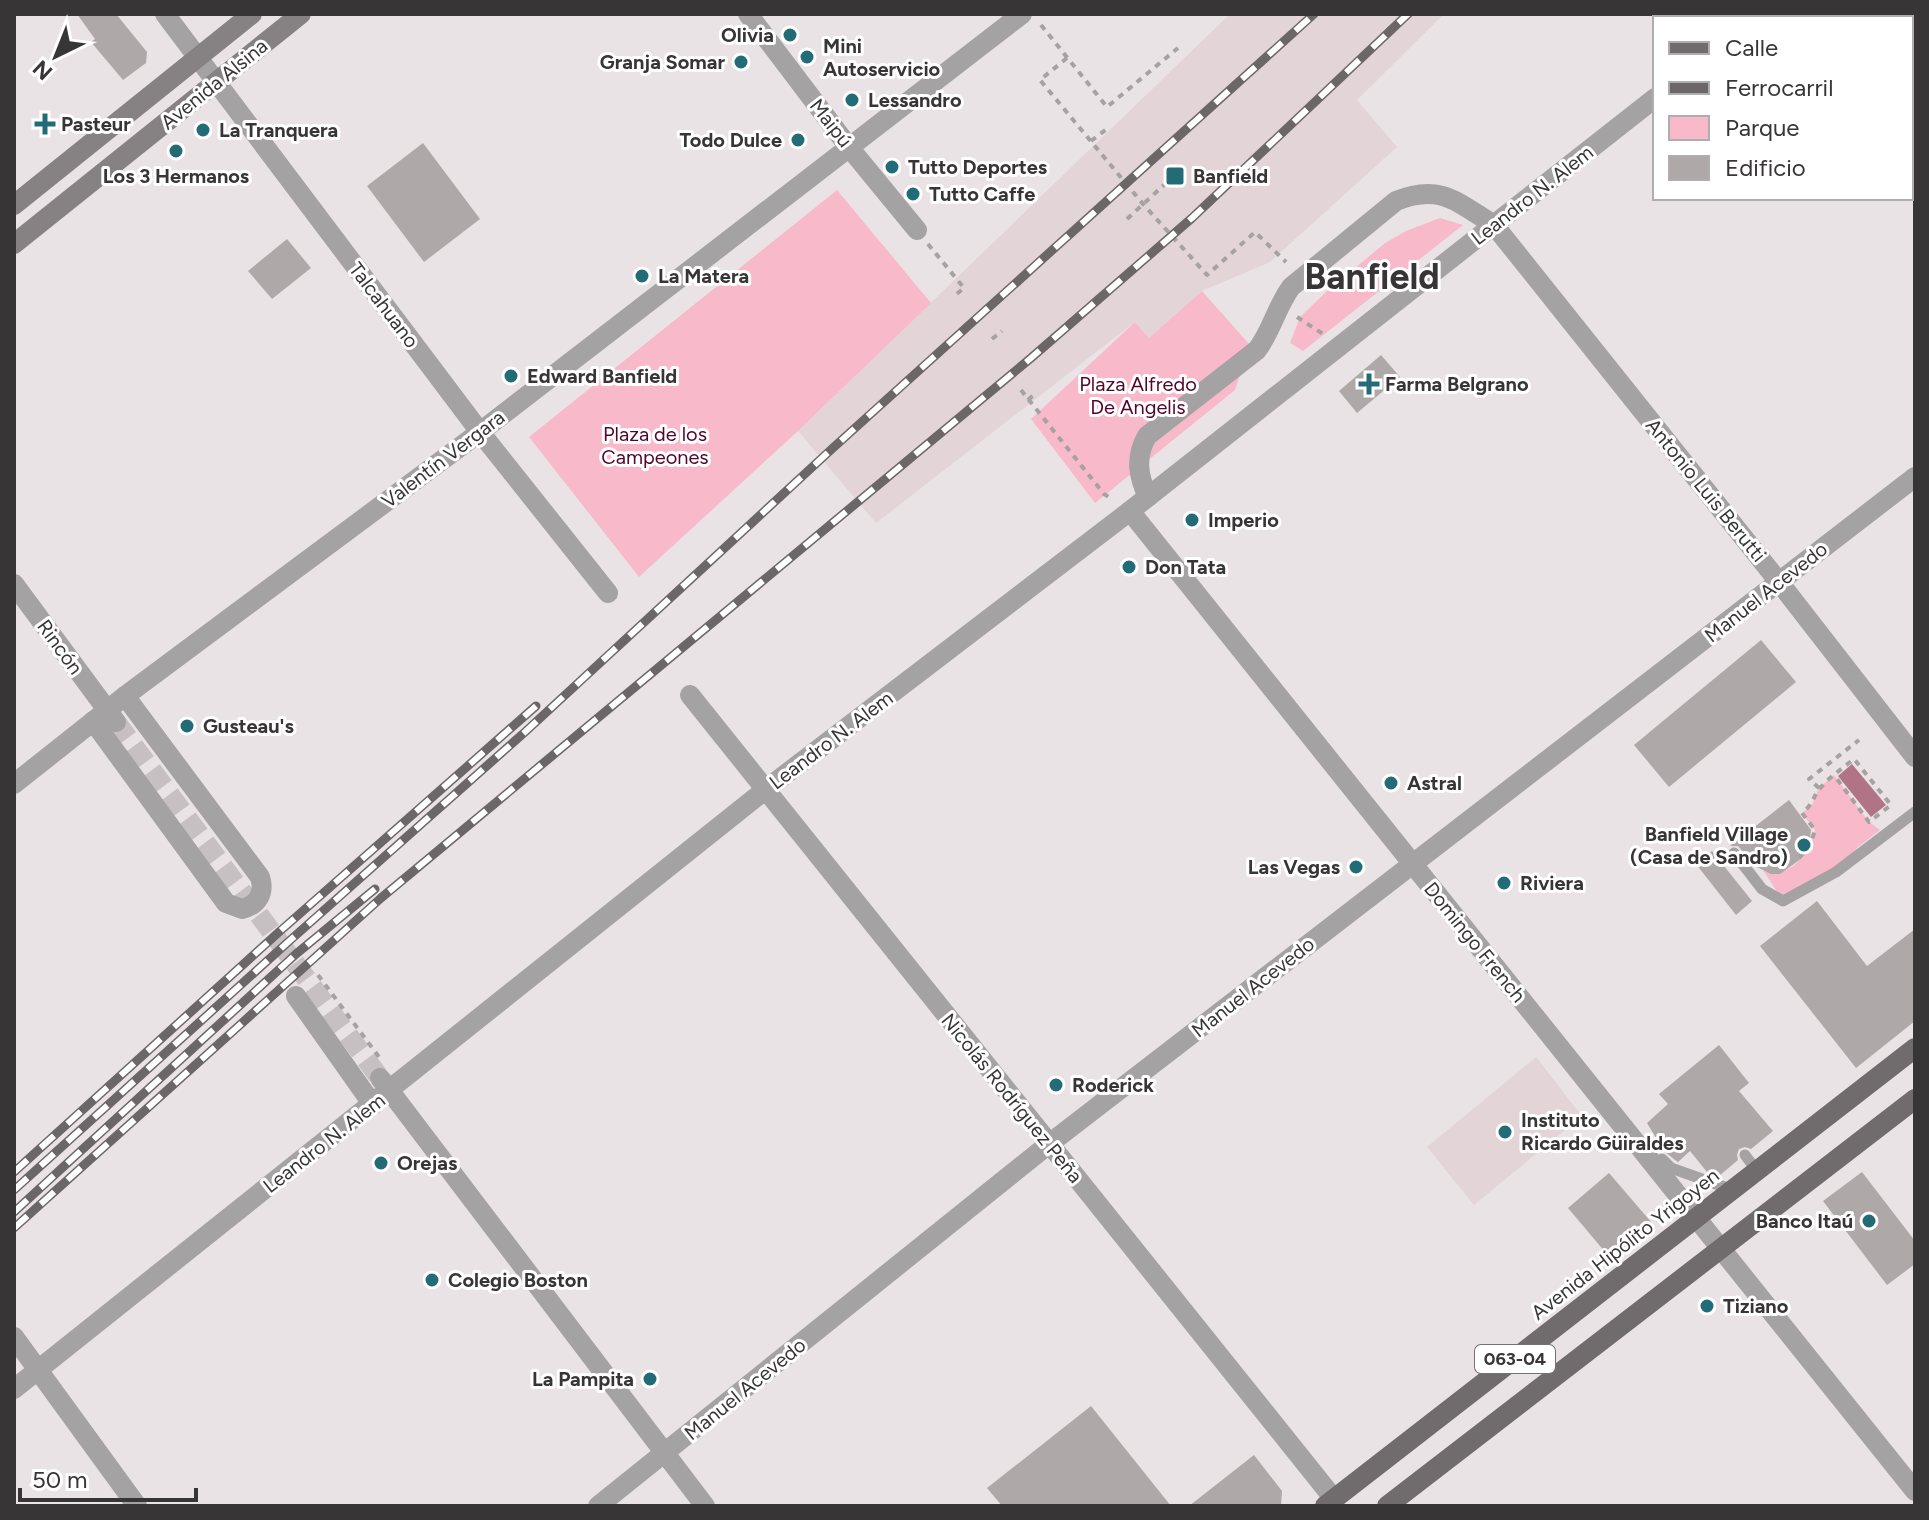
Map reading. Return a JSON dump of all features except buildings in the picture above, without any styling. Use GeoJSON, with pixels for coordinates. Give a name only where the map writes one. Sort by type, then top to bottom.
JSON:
{"type":"FeatureCollection","features":[{"type":"Feature","properties":{"kind":"main road","name":"Avenida Alsina"},"geometry":{"type":"LineString","coordinates":[[14,205],[252,14]]}},
{"type":"Feature","properties":{"kind":"main road","name":"Avenida Alsina"},"geometry":{"type":"LineString","coordinates":[[14,244],[301,14]]}},
{"type":"Feature","properties":{"kind":"main road","name":"Avenida Hipólito Yrigoyen"},"geometry":{"type":"LineString","coordinates":[[1330,1503],[1733,1190],[1751,1163],[1915,1048]]}},
{"type":"Feature","properties":{"kind":"main road","name":"063-04"},"geometry":{"type":"LineString","coordinates":[[1387,1506],[1915,1099]]}},
{"type":"Feature","properties":{"kind":"street","name":"Talcahuano"},"geometry":{"type":"LineString","coordinates":[[165,14],[480,432],[608,593]]}},
{"type":"Feature","properties":{"kind":"street","name":"Maipú"},"geometry":{"type":"LineString","coordinates":[[748,14],[848,146],[917,230]]}},
{"type":"Feature","properties":{"kind":"street","name":"Valentín Vergara"},"geometry":{"type":"LineString","coordinates":[[14,784],[105,718],[125,696],[480,432],[1022,14]]}},
{"type":"Feature","properties":{"kind":"street","name":"Leandro N. Alem"},"geometry":{"type":"LineString","coordinates":[[14,1389],[381,1083],[1130,511],[1653,100]]}},
{"type":"Feature","properties":{"kind":"street","name":"Antonio Luis Berutti"},"geometry":{"type":"LineString","coordinates":[[1279,304],[1291,287],[1396,201],[1417,193],[1452,199],[1494,225],[1915,757]]}},
{"type":"Feature","properties":{"kind":"street"},"geometry":{"type":"LineString","coordinates":[[1148,497],[1141,482],[1138,452],[1147,436],[1257,350],[1270,332],[1279,304]]}},
{"type":"Feature","properties":{"kind":"street","name":"Manuel Acevedo"},"geometry":{"type":"LineString","coordinates":[[598,1506],[1049,1144],[1915,477]]}},
{"type":"Feature","properties":{"kind":"street","name":"Domingo French"},"geometry":{"type":"LineString","coordinates":[[1130,511],[1413,865],[1661,1160],[1697,1218],[1915,1491]]}},
{"type":"Feature","properties":{"kind":"street","name":"Rincón"},"geometry":{"type":"LineString","coordinates":[[14,584],[226,903],[242,909],[255,904],[262,892],[260,877],[125,696]]}},
{"type":"Feature","properties":{"kind":"street","name":"Nicolás Rodríguez Peña"},"geometry":{"type":"LineString","coordinates":[[690,695],[1049,1144],[1330,1503]]}},
{"type":"Feature","properties":{"kind":"street"},"geometry":{"type":"LineString","coordinates":[[296,996],[381,1083],[705,1506]]}},
{"type":"Feature","properties":{"kind":"street"},"geometry":{"type":"LineString","coordinates":[[14,1337],[137,1506]]}},
{"type":"Feature","properties":{"kind":"lane"},"geometry":{"type":"LineString","coordinates":[[1734,853],[1762,889],[1783,901],[1836,872],[1915,812]]}},
{"type":"Feature","properties":{"kind":"lane"},"geometry":{"type":"LineString","coordinates":[[1661,1160],[1671,1168],[1733,1190]]}},
{"type":"Feature","properties":{"kind":"path"},"geometry":{"type":"LineString","coordinates":[[1041,25],[1107,107],[1178,48]]}},
{"type":"Feature","properties":{"kind":"path"},"geometry":{"type":"LineString","coordinates":[[1067,58],[1040,80],[1143,204],[1207,275],[1255,232],[1302,278]]}},
{"type":"Feature","properties":{"kind":"path"},"geometry":{"type":"LineString","coordinates":[[1091,141],[1108,128]]}},
{"type":"Feature","properties":{"kind":"path"},"geometry":{"type":"LineString","coordinates":[[1127,219],[1164,185]]}},
{"type":"Feature","properties":{"kind":"path"},"geometry":{"type":"LineString","coordinates":[[917,230],[964,288],[954,296]]}},
{"type":"Feature","properties":{"kind":"path"},"geometry":{"type":"LineString","coordinates":[[1279,304],[1340,345]]}},
{"type":"Feature","properties":{"kind":"path"},"geometry":{"type":"LineString","coordinates":[[992,339],[1002,331]]}},
{"type":"Feature","properties":{"kind":"path"},"geometry":{"type":"LineString","coordinates":[[1021,390],[1104,494],[1130,511]]}},
{"type":"Feature","properties":{"kind":"path"},"geometry":{"type":"LineString","coordinates":[[1028,400],[1037,392]]}},
{"type":"Feature","properties":{"kind":"path"},"geometry":{"type":"LineString","coordinates":[[1819,788],[1809,779],[1859,740]]}},
{"type":"Feature","properties":{"kind":"path"},"geometry":{"type":"LineString","coordinates":[[1799,857],[1809,849],[1815,830],[1802,813],[1812,805],[1819,788],[1834,775],[1854,759],[1891,805],[1869,822],[1834,775]]}},
{"type":"Feature","properties":{"kind":"path"},"geometry":{"type":"LineString","coordinates":[[318,975],[381,1083]]}},
{"type":"Feature","properties":{"kind":"shaded area"},"geometry":{"type":"Polygon","coordinates":[[[1230,14],[1444,14],[1357,100],[1397,147],[1270,262],[1202,291],[1149,338],[1135,322],[876,523],[798,431],[1230,14]]]}},
{"type":"Feature","properties":{"kind":"shaded area"},"geometry":{"type":"Polygon","coordinates":[[[1852,764],[1886,805],[1871,817],[1838,776],[1852,764]]]}},
{"type":"Feature","properties":{"kind":"shaded area","name":"Instituto Ricardo Güiraldes"},"geometry":{"type":"Polygon","coordinates":[[[1536,1057],[1582,1116],[1474,1205],[1427,1147],[1536,1057]]]}},
{"type":"Feature","properties":{"kind":"green space","name":"Plaza de los Campeones"},"geometry":{"type":"Polygon","coordinates":[[[837,190],[931,303],[639,577],[529,437],[837,190]]]}},
{"type":"Feature","properties":{"kind":"green space"},"geometry":{"type":"Polygon","coordinates":[[[1440,218],[1463,225],[1303,351],[1290,343],[1300,317],[1385,243],[1440,218]]]}},
{"type":"Feature","properties":{"kind":"green space","name":"Plaza Alfredo De Angelis"},"geometry":{"type":"Polygon","coordinates":[[[1202,291],[1250,345],[1235,390],[1095,503],[1031,419],[1135,322],[1149,338],[1202,291]]]}},
{"type":"Feature","properties":{"kind":"green space"},"geometry":{"type":"Polygon","coordinates":[[[1834,775],[1869,822],[1880,830],[1858,847],[1836,872],[1783,901],[1763,870],[1772,873],[1789,868],[1809,847],[1815,830],[1802,813],[1812,805],[1819,788],[1834,775]]]}},
{"type":"Feature","properties":{"kind":"tunnel"},"geometry":{"type":"LineString","coordinates":[[116,722],[380,1078]]}},
{"type":"Feature","properties":{"kind":"railway"},"geometry":{"type":"LineString","coordinates":[[14,1190],[525,732],[834,447],[1314,14]]}},
{"type":"Feature","properties":{"kind":"railway"},"geometry":{"type":"LineString","coordinates":[[14,1228],[381,898],[1031,358],[1192,218],[1408,14]]}},
{"type":"Feature","properties":{"kind":"railway"},"geometry":{"type":"LineString","coordinates":[[14,1172],[279,932],[536,706]]}},
{"type":"Feature","properties":{"kind":"railway"},"geometry":{"type":"LineString","coordinates":[[14,1212],[296,954],[375,889]]}},
{"type":"Feature","properties":{"kind":"place","name":"Olivia"},"geometry":{"type":"Point","coordinates":[790,35]}},
{"type":"Feature","properties":{"kind":"place","name":"Mini Autoservicio"},"geometry":{"type":"Point","coordinates":[807,57]}},
{"type":"Feature","properties":{"kind":"place","name":"Granja Somar"},"geometry":{"type":"Point","coordinates":[741,62]}},
{"type":"Feature","properties":{"kind":"place","name":"Lessandro"},"geometry":{"type":"Point","coordinates":[852,100]}},
{"type":"Feature","properties":{"kind":"place","name":"Pasteur"},"geometry":{"type":"Point","coordinates":[45,124]}},
{"type":"Feature","properties":{"kind":"place","name":"La Tranquera"},"geometry":{"type":"Point","coordinates":[203,130]}},
{"type":"Feature","properties":{"kind":"place","name":"Todo Dulce"},"geometry":{"type":"Point","coordinates":[798,140]}},
{"type":"Feature","properties":{"kind":"place","name":"Los 3 Hermanos"},"geometry":{"type":"Point","coordinates":[176,151]}},
{"type":"Feature","properties":{"kind":"place","name":"Tutto Deportes"},"geometry":{"type":"Point","coordinates":[892,167]}},
{"type":"Feature","properties":{"kind":"place","name":"Banfield"},"geometry":{"type":"Point","coordinates":[1175,176]}},
{"type":"Feature","properties":{"kind":"place","name":"Tutto Caffe"},"geometry":{"type":"Point","coordinates":[913,194]}},
{"type":"Feature","properties":{"kind":"place","name":"La Matera"},"geometry":{"type":"Point","coordinates":[642,276]}},
{"type":"Feature","properties":{"kind":"place","name":"Edward Banfield"},"geometry":{"type":"Point","coordinates":[511,376]}},
{"type":"Feature","properties":{"kind":"place","name":"Farma Belgrano"},"geometry":{"type":"Point","coordinates":[1369,384]}},
{"type":"Feature","properties":{"kind":"place","name":"Imperio"},"geometry":{"type":"Point","coordinates":[1192,520]}},
{"type":"Feature","properties":{"kind":"place","name":"Don Tata"},"geometry":{"type":"Point","coordinates":[1129,567]}},
{"type":"Feature","properties":{"kind":"place","name":"Gusteau's"},"geometry":{"type":"Point","coordinates":[187,726]}},
{"type":"Feature","properties":{"kind":"place","name":"Astral"},"geometry":{"type":"Point","coordinates":[1391,783]}},
{"type":"Feature","properties":{"kind":"place","name":"Banfield Village (Casa de Sandro)"},"geometry":{"type":"Point","coordinates":[1804,845]}},
{"type":"Feature","properties":{"kind":"place","name":"Las Vegas"},"geometry":{"type":"Point","coordinates":[1356,867]}},
{"type":"Feature","properties":{"kind":"place","name":"Riviera"},"geometry":{"type":"Point","coordinates":[1504,883]}},
{"type":"Feature","properties":{"kind":"place","name":"Roderick"},"geometry":{"type":"Point","coordinates":[1056,1085]}},
{"type":"Feature","properties":{"kind":"place","name":"Instituto Ricardo Güiraldes"},"geometry":{"type":"Point","coordinates":[1505,1132]}},
{"type":"Feature","properties":{"kind":"place","name":"Orejas"},"geometry":{"type":"Point","coordinates":[381,1163]}},
{"type":"Feature","properties":{"kind":"place","name":"Banco Itaú"},"geometry":{"type":"Point","coordinates":[1869,1221]}},
{"type":"Feature","properties":{"kind":"place","name":"Colegio Boston"},"geometry":{"type":"Point","coordinates":[432,1280]}},
{"type":"Feature","properties":{"kind":"place","name":"Tiziano"},"geometry":{"type":"Point","coordinates":[1707,1306]}},
{"type":"Feature","properties":{"kind":"place","name":"La Pampita"},"geometry":{"type":"Point","coordinates":[650,1379]}},
{"type":"Feature","properties":{"kind":"district","name":"Banfield"},"geometry":{"type":"Point","coordinates":[1372,276]}}]}
